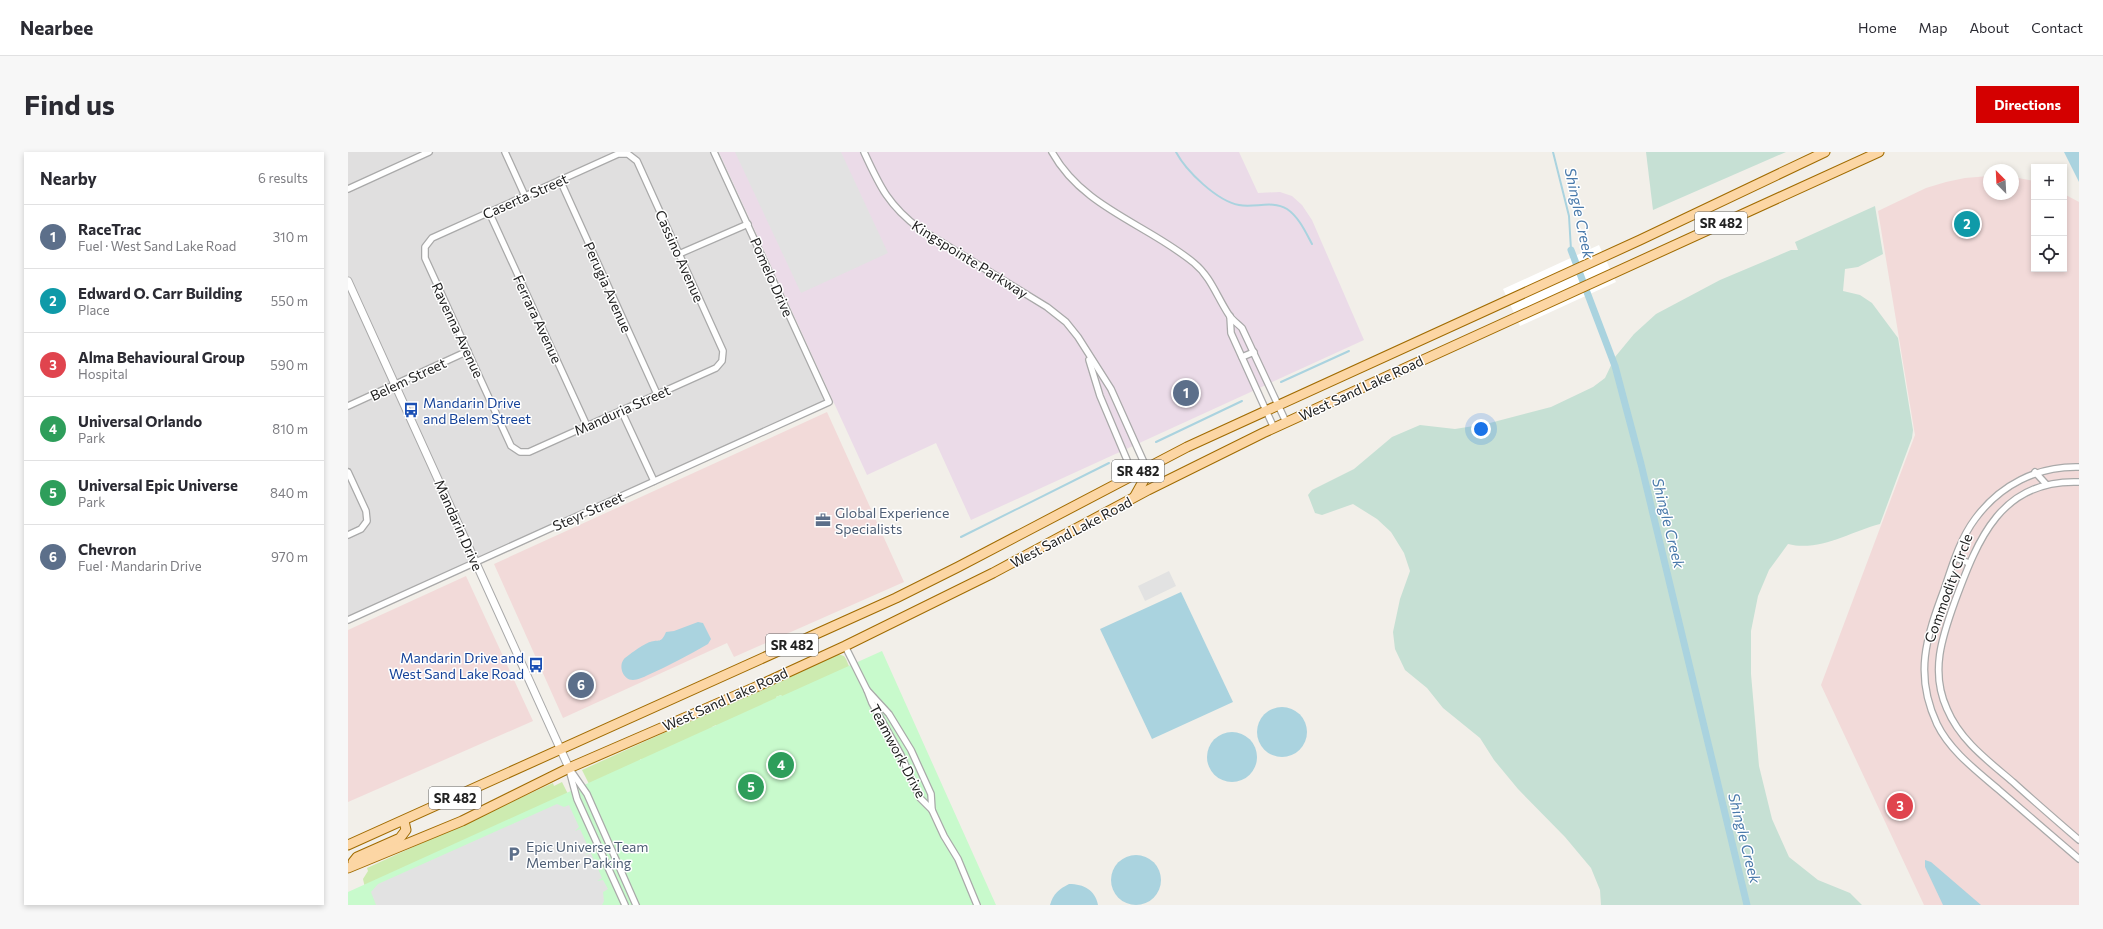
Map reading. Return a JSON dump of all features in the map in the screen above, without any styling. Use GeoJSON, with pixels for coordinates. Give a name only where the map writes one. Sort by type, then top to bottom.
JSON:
{"type":"FeatureCollection","features":[{"type":"Feature","properties":{"kind":"main road","name":"West Sand Lake Road"},"geometry":{"type":"LineString","coordinates":[[348,845],[896,598],[965,564],[1146,467],[1278,404],[1604,256],[1825,152]]}},
{"type":"Feature","properties":{"kind":"main road","name":"West Sand Lake Road"},"geometry":{"type":"LineString","coordinates":[[348,867],[462,821],[569,768],[758,686],[844,646],[993,573],[1134,498],[1286,422],[1879,152]]}},
{"type":"Feature","properties":{"kind":"main road"},"geometry":{"type":"LineString","coordinates":[[1134,498],[1145,478],[1146,467]]}},
{"type":"Feature","properties":{"kind":"main road"},"geometry":{"type":"LineString","coordinates":[[348,867],[357,857],[400,838],[406,830],[404,821]]}},
{"type":"Feature","properties":{"kind":"street"},"geometry":{"type":"LineString","coordinates":[[348,189],[429,152]]}},
{"type":"Feature","properties":{"kind":"street"},"geometry":{"type":"LineString","coordinates":[[505,152],[525,196]]}},
{"type":"Feature","properties":{"kind":"street","name":"Pomelo Drive"},"geometry":{"type":"LineString","coordinates":[[714,152],[829,402]]}},
{"type":"Feature","properties":{"kind":"street","name":"Kingspointe Parkway"},"geometry":{"type":"LineString","coordinates":[[864,152],[889,200],[902,215],[920,229],[1047,308],[1066,322],[1078,337],[1088,355],[1111,389],[1146,467]]}},
{"type":"Feature","properties":{"kind":"street"},"geometry":{"type":"LineString","coordinates":[[1052,152],[1071,180],[1089,196],[1194,263],[1209,278],[1230,316],[1242,328],[1286,422]]}},
{"type":"Feature","properties":{"kind":"street","name":"Caserta Street"},"geometry":{"type":"LineString","coordinates":[[425,247],[432,238],[618,154],[628,154]]}},
{"type":"Feature","properties":{"kind":"street","name":"Cassino Avenue"},"geometry":{"type":"LineString","coordinates":[[628,154],[637,161],[723,351],[722,361]]}},
{"type":"Feature","properties":{"kind":"street","name":"Perugia Avenue"},"geometry":{"type":"LineString","coordinates":[[560,180],[657,394]]}},
{"type":"Feature","properties":{"kind":"street","name":"Ferrara Avenue"},"geometry":{"type":"LineString","coordinates":[[489,212],[587,426]]}},
{"type":"Feature","properties":{"kind":"street"},"geometry":{"type":"LineString","coordinates":[[679,254],[748,224]]}},
{"type":"Feature","properties":{"kind":"street","name":"Ravenna Avenue"},"geometry":{"type":"LineString","coordinates":[[425,247],[424,258],[511,446],[520,452]]}},
{"type":"Feature","properties":{"kind":"street","name":"Mandarin Drive"},"geometry":{"type":"LineString","coordinates":[[348,282],[569,768]]}},
{"type":"Feature","properties":{"kind":"street"},"geometry":{"type":"LineString","coordinates":[[1230,316],[1231,333],[1274,428]]}},
{"type":"Feature","properties":{"kind":"street","name":"Belem Street"},"geometry":{"type":"LineString","coordinates":[[348,406],[468,351]]}},
{"type":"Feature","properties":{"kind":"street"},"geometry":{"type":"LineString","coordinates":[[1242,358],[1254,352]]}},
{"type":"Feature","properties":{"kind":"street","name":"Kingspointe Parkway"},"geometry":{"type":"LineString","coordinates":[[1088,355],[1100,396],[1127,460],[1128,467],[1124,479]]}},
{"type":"Feature","properties":{"kind":"street","name":"Manduria Street"},"geometry":{"type":"LineString","coordinates":[[520,452],[529,452],[716,368],[722,361]]}},
{"type":"Feature","properties":{"kind":"street","name":"Steyr Street"},"geometry":{"type":"LineString","coordinates":[[348,620],[829,402]]}},
{"type":"Feature","properties":{"kind":"street"},"geometry":{"type":"LineString","coordinates":[[621,410],[654,481]]}},
{"type":"Feature","properties":{"kind":"street","name":"Commodity Circle"},"geometry":{"type":"LineString","coordinates":[[2079,467],[2036,472],[2002,491],[1988,503],[1975,519],[1956,558],[1930,629],[1925,650],[1923,672],[1927,696],[1938,726],[1956,751],[2079,859]]}},
{"type":"Feature","properties":{"kind":"street"},"geometry":{"type":"LineString","coordinates":[[2044,470],[2046,484]]}},
{"type":"Feature","properties":{"kind":"street"},"geometry":{"type":"LineString","coordinates":[[348,472],[366,511],[367,521],[361,529],[348,535]]}},
{"type":"Feature","properties":{"kind":"street"},"geometry":{"type":"LineString","coordinates":[[2036,472],[2046,484]]}},
{"type":"Feature","properties":{"kind":"street","name":"Commodity Circle"},"geometry":{"type":"LineString","coordinates":[[2079,482],[2046,484],[2024,495],[1999,514],[1987,528],[1969,563],[1944,633],[1939,652],[1938,672],[1941,692],[1947,709],[1966,741],[2079,840]]}},
{"type":"Feature","properties":{"kind":"street"},"geometry":{"type":"LineString","coordinates":[[1956,558],[1969,563]]}},
{"type":"Feature","properties":{"kind":"street","name":"Teamwork Drive"},"geometry":{"type":"LineString","coordinates":[[844,646],[867,690],[872,703],[901,754],[920,798],[932,810],[944,836],[958,858],[977,905]]}},
{"type":"Feature","properties":{"kind":"street","name":"Teamwork Drive"},"geometry":{"type":"LineString","coordinates":[[867,690],[900,729],[931,794],[932,810]]}},
{"type":"Feature","properties":{"kind":"street"},"geometry":{"type":"LineString","coordinates":[[569,768],[577,799],[625,905]]}},
{"type":"Feature","properties":{"kind":"street"},"geometry":{"type":"LineString","coordinates":[[569,768],[587,794],[636,905]]}},
{"type":"Feature","properties":{"kind":"shaded area"},"geometry":{"type":"Polygon","coordinates":[[[348,152],[719,152],[832,400],[348,620],[348,152]]]}},
{"type":"Feature","properties":{"kind":"shaded area"},"geometry":{"type":"Polygon","coordinates":[[[719,152],[1239,152],[1258,193],[1280,192],[1292,196],[1302,205],[1312,220],[1364,340],[971,520],[936,443],[867,475],[719,152]]]}},
{"type":"Feature","properties":{"kind":"shaded area"},"geometry":{"type":"Polygon","coordinates":[[[735,152],[841,152],[888,253],[801,293],[735,152]]]}},
{"type":"Feature","properties":{"kind":"shaded area"},"geometry":{"type":"Polygon","coordinates":[[[1983,176],[1983,200],[2019,200],[2019,178],[2031,180],[2031,272],[2067,272],[2067,196],[2079,202],[2079,905],[1924,905],[1821,685],[1915,435],[1878,211],[1926,188],[1965,178],[1983,176]]]}},
{"type":"Feature","properties":{"kind":"shaded area"},"geometry":{"type":"Polygon","coordinates":[[[827,412],[904,582],[734,657],[727,643],[563,718],[494,564],[827,412]]]}},
{"type":"Feature","properties":{"kind":"shaded area"},"geometry":{"type":"Polygon","coordinates":[[[1169,571],[1176,586],[1145,601],[1138,586],[1169,571]]]}},
{"type":"Feature","properties":{"kind":"shaded area"},"geometry":{"type":"Polygon","coordinates":[[[466,576],[533,721],[348,802],[348,630],[466,576]]]}},
{"type":"Feature","properties":{"kind":"shaded area","name":"Epic Universe Team Member Parking"},"geometry":{"type":"Polygon","coordinates":[[[557,804],[564,807],[569,805],[579,827],[575,831],[580,829],[590,851],[585,855],[591,853],[602,878],[597,881],[603,880],[608,889],[603,892],[604,901],[602,905],[376,905],[371,892],[378,884],[557,804]]]}},
{"type":"Feature","properties":{"kind":"green space"},"geometry":{"type":"Polygon","coordinates":[[[1646,152],[1786,152],[1653,210],[1646,152]]]}},
{"type":"Feature","properties":{"kind":"green space"},"geometry":{"type":"Polygon","coordinates":[[[1875,206],[1883,254],[1858,267],[1845,269],[1843,291],[1860,295],[1872,303],[1898,338],[1913,430],[1912,438],[1880,524],[1823,543],[1800,546],[1788,544],[1769,570],[1758,596],[1751,631],[1751,674],[1759,766],[1772,819],[1789,857],[1818,880],[1850,893],[1862,905],[1601,905],[1600,890],[1591,868],[1565,837],[1518,789],[1494,760],[1480,738],[1443,708],[1427,688],[1405,670],[1395,649],[1393,632],[1400,599],[1410,571],[1404,553],[1391,532],[1377,519],[1353,504],[1322,515],[1315,513],[1308,495],[1312,490],[1354,469],[1392,437],[1420,425],[1455,429],[1486,424],[1551,407],[1593,387],[1605,378],[1615,357],[1634,334],[1656,314],[1720,280],[1791,250],[1798,250],[1795,242],[1875,206]]]}},
{"type":"Feature","properties":{"kind":"green space"},"geometry":{"type":"Polygon","coordinates":[[[882,651],[996,905],[348,905],[348,892],[776,697],[782,696],[882,651]]]}},
{"type":"Feature","properties":{"kind":"green space"},"geometry":{"type":"Polygon","coordinates":[[[838,654],[844,656],[846,659],[862,697],[783,699],[781,695],[776,697],[778,700],[718,727],[716,725],[712,727],[712,730],[647,760],[640,759],[642,763],[591,788],[582,770],[838,654]]]}},
{"type":"Feature","properties":{"kind":"green space"},"geometry":{"type":"Polygon","coordinates":[[[562,782],[569,796],[365,888],[363,879],[368,871],[367,868],[553,783],[554,786],[562,782]]]}},
{"type":"Feature","properties":{"kind":"water"},"geometry":{"type":"Polygon","coordinates":[[[2064,152],[2079,152],[2079,182],[2064,152]]]}},
{"type":"Feature","properties":{"kind":"water"},"geometry":{"type":"Polygon","coordinates":[[[1181,592],[1233,702],[1152,739],[1100,629],[1181,592]]]}},
{"type":"Feature","properties":{"kind":"water"},"geometry":{"type":"Polygon","coordinates":[[[698,622],[703,623],[711,639],[708,644],[671,664],[635,680],[629,679],[624,675],[622,672],[622,662],[640,647],[653,641],[661,640],[666,632],[674,631],[698,622]]]}},
{"type":"Feature","properties":{"kind":"water"},"geometry":{"type":"Polygon","coordinates":[[[1282,707],[1291,709],[1302,718],[1307,732],[1305,741],[1296,752],[1282,757],[1273,755],[1262,746],[1257,732],[1259,723],[1268,712],[1282,707]]]}},
{"type":"Feature","properties":{"kind":"water"},"geometry":{"type":"Polygon","coordinates":[[[1232,732],[1241,734],[1252,743],[1257,757],[1255,766],[1246,777],[1232,782],[1223,780],[1212,771],[1207,757],[1209,748],[1218,737],[1232,732]]]}},
{"type":"Feature","properties":{"kind":"water"},"geometry":{"type":"Polygon","coordinates":[[[1136,855],[1145,857],[1156,866],[1161,880],[1159,889],[1150,900],[1136,905],[1127,903],[1116,894],[1111,880],[1113,871],[1122,860],[1136,855]]]}},
{"type":"Feature","properties":{"kind":"water"},"geometry":{"type":"Polygon","coordinates":[[[1925,860],[1931,862],[1981,905],[1943,905],[1925,867],[1925,860]]]}},
{"type":"Feature","properties":{"kind":"water"},"geometry":{"type":"Polygon","coordinates":[[[1069,884],[1079,885],[1088,889],[1094,895],[1098,905],[1050,905],[1057,892],[1069,884]]]}},
{"type":"Feature","properties":{"kind":"pier"},"geometry":{"type":"Polygon","coordinates":[[[1599,245],[1616,282],[1520,326],[1503,289],[1599,245]]]}},
{"type":"Feature","properties":{"kind":"waterway"},"geometry":{"type":"LineString","coordinates":[[1176,152],[1187,168],[1203,184],[1221,198],[1239,205],[1275,205],[1287,209],[1299,221],[1312,244]]}},
{"type":"Feature","properties":{"kind":"waterway","name":"Shingle Creek"},"geometry":{"type":"LineString","coordinates":[[1553,152],[1569,216],[1571,250]]}},
{"type":"Feature","properties":{"kind":"waterway","name":"Shingle Creek"},"geometry":{"type":"LineString","coordinates":[[1571,250],[1615,366],[1641,464],[1747,905]]}},
{"type":"Feature","properties":{"kind":"waterway"},"geometry":{"type":"LineString","coordinates":[[1281,382],[1349,351]]}},
{"type":"Feature","properties":{"kind":"waterway"},"geometry":{"type":"LineString","coordinates":[[1156,442],[1242,401]]}},
{"type":"Feature","properties":{"kind":"waterway"},"geometry":{"type":"LineString","coordinates":[[961,537],[1109,463]]}},
{"type":"Feature","properties":{"kind":"place","name":"Edward O. Carr Building"},"geometry":{"type":"Point","coordinates":[1967,224]}},
{"type":"Feature","properties":{"kind":"place","name":"RaceTrac"},"geometry":{"type":"Point","coordinates":[1186,393]}},
{"type":"Feature","properties":{"kind":"place","name":"Mandarin Drive and Belem Street"},"geometry":{"type":"Point","coordinates":[411,410]}},
{"type":"Feature","properties":{"kind":"place","name":"Global Experience Specialists"},"geometry":{"type":"Point","coordinates":[823,520]}},
{"type":"Feature","properties":{"kind":"place","name":"Mandarin Drive and West Sand Lake Road"},"geometry":{"type":"Point","coordinates":[536,665]}},
{"type":"Feature","properties":{"kind":"place","name":"Chevron"},"geometry":{"type":"Point","coordinates":[581,685]}},
{"type":"Feature","properties":{"kind":"place","name":"Universal Orlando"},"geometry":{"type":"Point","coordinates":[781,765]}},
{"type":"Feature","properties":{"kind":"place","name":"Universal Epic Universe"},"geometry":{"type":"Point","coordinates":[751,787]}},
{"type":"Feature","properties":{"kind":"place","name":"Alma Behavioural Group"},"geometry":{"type":"Point","coordinates":[1900,806]}},
{"type":"Feature","properties":{"kind":"place","name":"Epic Universe Team Member Parking"},"geometry":{"type":"Point","coordinates":[514,854]}}]}
